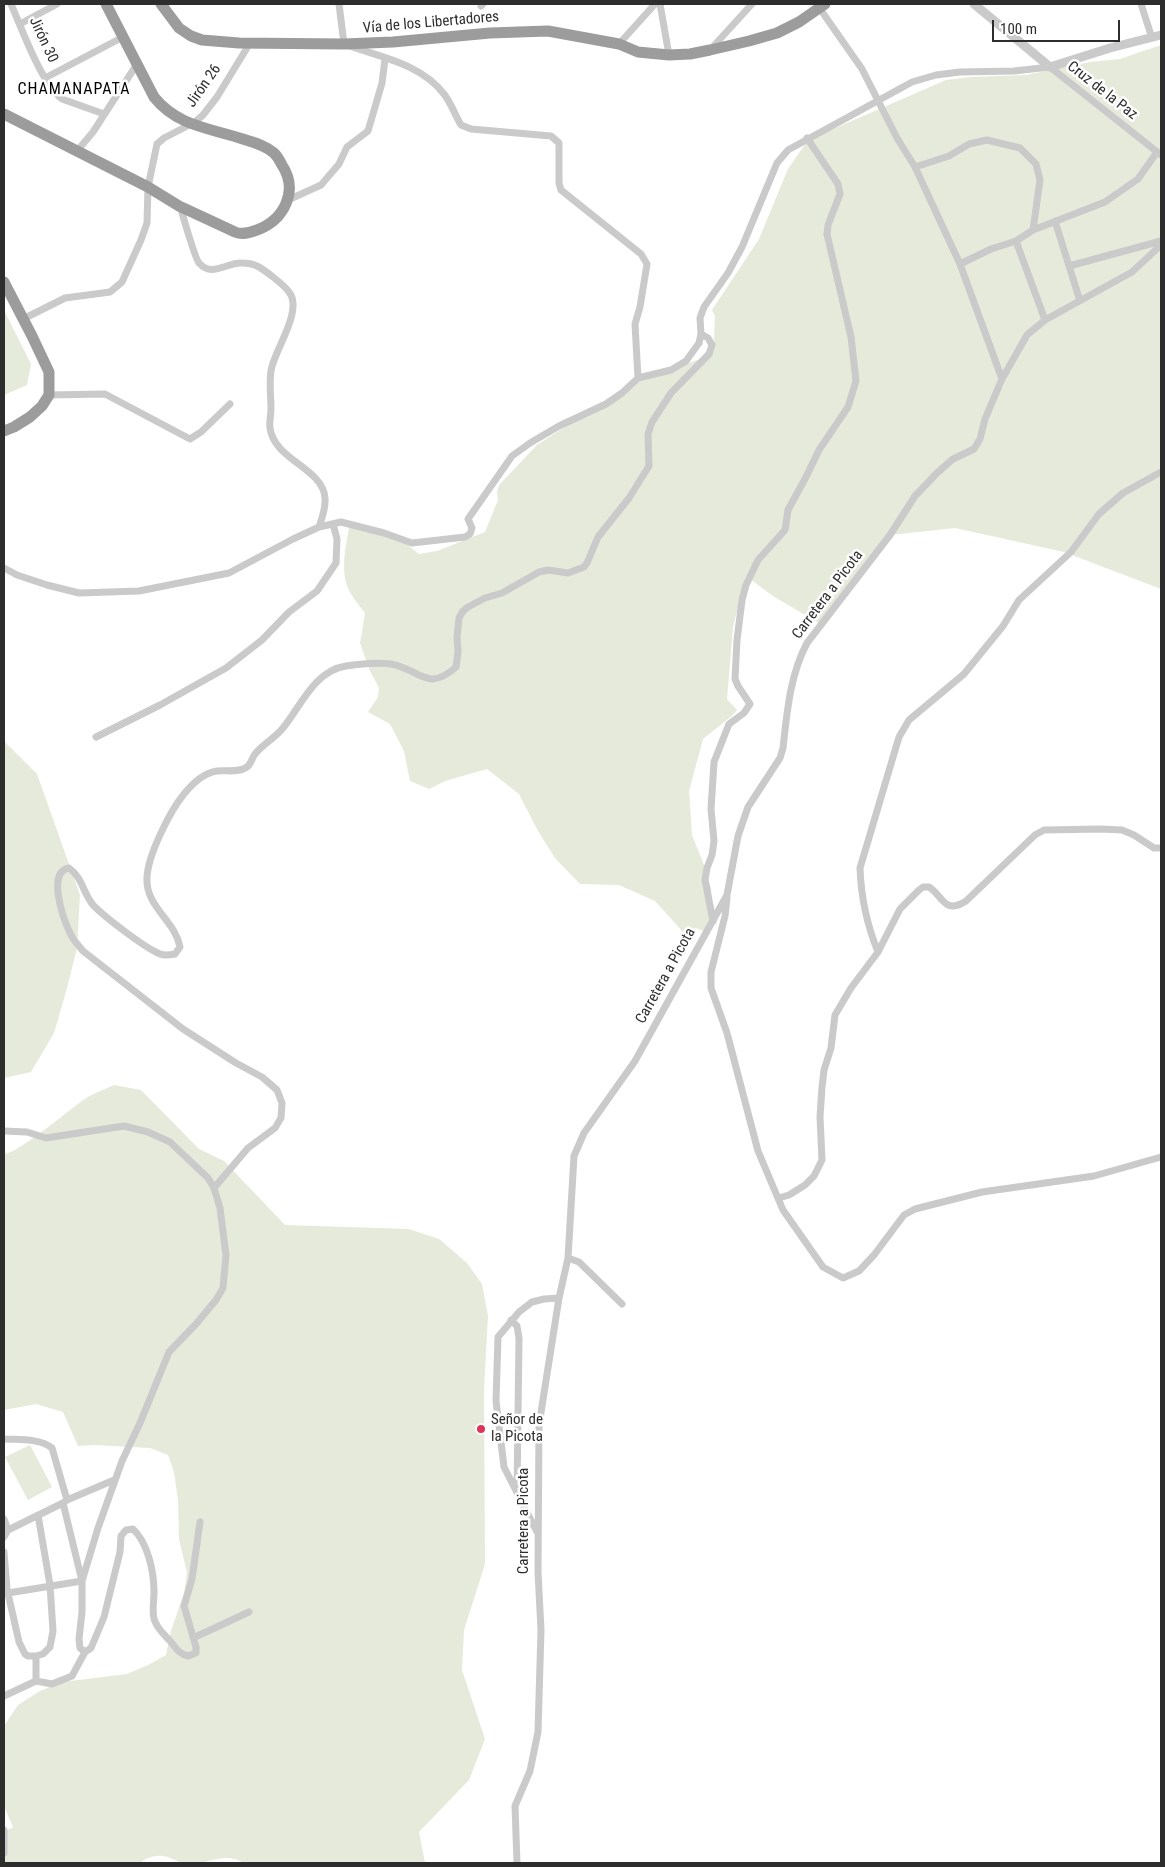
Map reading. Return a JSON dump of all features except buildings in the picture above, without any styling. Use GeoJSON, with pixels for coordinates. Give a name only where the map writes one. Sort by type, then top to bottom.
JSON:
{"type":"FeatureCollection","features":[{"type":"Feature","properties":{"kind":"highway"},"geometry":{"type":"LineString","coordinates":[[4,114],[148,187],[179,206],[240,234],[270,224],[284,210],[288,200],[288,176],[275,153],[262,145],[189,124],[161,107],[106,4]]}},
{"type":"Feature","properties":{"kind":"highway","name":"Vía de los Libertadores"},"geometry":{"type":"LineString","coordinates":[[161,4],[179,28],[191,36],[202,40],[344,44],[393,42],[490,33],[548,31],[619,44],[638,52],[669,55],[690,54],[710,50],[777,33],[799,22],[821,5]]}},
{"type":"Feature","properties":{"kind":"highway"},"geometry":{"type":"LineString","coordinates":[[4,282],[49,372],[49,395],[42,406],[14,428],[4,431]]}},
{"type":"Feature","properties":{"kind":"street","name":"Jirón 30"},"geometry":{"type":"LineString","coordinates":[[11,4],[45,78],[57,95],[62,99],[104,114]]}},
{"type":"Feature","properties":{"kind":"street"},"geometry":{"type":"LineString","coordinates":[[20,24],[57,4]]}},
{"type":"Feature","properties":{"kind":"street"},"geometry":{"type":"LineString","coordinates":[[338,4],[344,44],[416,69],[446,95],[461,125],[466,128],[551,136],[559,143],[559,183],[564,194],[646,259],[647,267],[635,324],[638,378]]}},
{"type":"Feature","properties":{"kind":"street"},"geometry":{"type":"LineString","coordinates":[[619,44],[655,4]]}},
{"type":"Feature","properties":{"kind":"street"},"geometry":{"type":"LineString","coordinates":[[660,4],[669,55]]}},
{"type":"Feature","properties":{"kind":"street"},"geometry":{"type":"LineString","coordinates":[[710,50],[752,4]]}},
{"type":"Feature","properties":{"kind":"street"},"geometry":{"type":"LineString","coordinates":[[974,4],[1050,67]]}},
{"type":"Feature","properties":{"kind":"street"},"geometry":{"type":"LineString","coordinates":[[1141,4],[1152,38]]}},
{"type":"Feature","properties":{"kind":"street"},"geometry":{"type":"LineString","coordinates":[[821,5],[862,69],[877,101],[915,166],[960,264],[1002,379]]}},
{"type":"Feature","properties":{"kind":"street"},"geometry":{"type":"LineString","coordinates":[[4,568],[17,575],[47,585],[79,593],[139,591],[230,573],[319,527],[341,522],[412,543],[465,537],[470,534],[472,528],[468,519],[474,508],[490,490],[512,456],[559,426],[606,404],[622,393],[638,378],[671,370],[686,361],[699,343],[701,334],[700,318],[704,307],[728,273],[742,247],[777,163],[788,150],[912,82],[936,75],[960,72],[1014,71],[1050,67],[1110,48],[1161,35]]}},
{"type":"Feature","properties":{"kind":"street"},"geometry":{"type":"LineString","coordinates":[[45,78],[124,37]]}},
{"type":"Feature","properties":{"kind":"street","name":"Jirón 26"},"geometry":{"type":"LineString","coordinates":[[22,319],[65,298],[110,292],[122,282],[147,223],[148,187],[157,144],[203,115],[217,97],[250,42]]}},
{"type":"Feature","properties":{"kind":"street"},"geometry":{"type":"LineString","coordinates":[[288,200],[321,185],[339,164],[347,147],[368,131],[382,82],[385,59]]}},
{"type":"Feature","properties":{"kind":"street"},"geometry":{"type":"LineString","coordinates":[[77,151],[93,132],[137,64]]}},
{"type":"Feature","properties":{"kind":"street","name":"Cruz de la Paz"},"geometry":{"type":"LineString","coordinates":[[1050,67],[1159,154]]}},
{"type":"Feature","properties":{"kind":"street"},"geometry":{"type":"LineString","coordinates":[[713,921],[705,880],[714,841],[711,785],[714,762],[729,724],[744,713],[750,704],[735,679],[742,600],[746,585],[758,560],[785,530],[788,510],[819,450],[848,407],[856,381],[851,336],[827,234],[828,225],[840,194],[840,189],[807,138]]}},
{"type":"Feature","properties":{"kind":"street"},"geometry":{"type":"LineString","coordinates":[[915,166],[949,156],[969,144],[987,140],[1020,148],[1036,164],[1040,180],[1033,230]]}},
{"type":"Feature","properties":{"kind":"street"},"geometry":{"type":"LineString","coordinates":[[960,264],[991,249],[1016,241],[1033,230],[1105,202],[1138,179],[1159,154]]}},
{"type":"Feature","properties":{"kind":"street"},"geometry":{"type":"LineString","coordinates":[[179,206],[199,263],[208,270],[239,262],[257,266],[288,291],[292,297],[293,302],[288,328],[271,370],[270,429],[275,442],[283,453],[310,474],[321,486],[325,496],[325,508],[319,527]]}},
{"type":"Feature","properties":{"kind":"street"},"geometry":{"type":"LineString","coordinates":[[1055,221],[1080,301]]}},
{"type":"Feature","properties":{"kind":"street"},"geometry":{"type":"LineString","coordinates":[[1016,241],[1045,320]]}},
{"type":"Feature","properties":{"kind":"street"},"geometry":{"type":"LineString","coordinates":[[1069,266],[1161,243]]}},
{"type":"Feature","properties":{"kind":"street","name":"Carretera a Picota"},"geometry":{"type":"LineString","coordinates":[[517,1863],[515,1806],[530,1772],[538,1732],[541,1630],[538,1572],[539,1425],[559,1298],[568,1258],[574,1156],[584,1133],[635,1061],[727,895],[738,836],[748,808],[780,758],[792,681],[800,656],[807,643],[890,535],[916,496],[953,459],[974,449],[980,439],[985,419],[1002,379],[1027,336],[1045,320],[1132,272],[1161,243]]}},
{"type":"Feature","properties":{"kind":"street"},"geometry":{"type":"LineString","coordinates":[[214,1188],[248,1148],[275,1128],[282,1118],[282,1103],[277,1090],[262,1077],[236,1063],[183,1029],[83,951],[72,936],[63,917],[58,893],[60,873],[64,869],[69,868],[75,872],[94,906],[147,947],[161,954],[175,954],[180,947],[178,939],[151,900],[148,892],[147,877],[150,857],[183,796],[203,776],[216,771],[231,772],[247,767],[255,754],[282,729],[312,687],[326,674],[336,668],[390,664],[407,669],[421,678],[435,679],[448,674],[456,667],[459,618],[463,611],[485,598],[502,593],[539,572],[548,570],[568,573],[584,567],[598,537],[629,498],[649,466],[648,434],[652,422],[671,393],[709,354],[712,345],[708,338],[701,334]]}},
{"type":"Feature","properties":{"kind":"street"},"geometry":{"type":"LineString","coordinates":[[49,395],[105,394],[190,439],[201,432],[230,404]]}},
{"type":"Feature","properties":{"kind":"street"},"geometry":{"type":"LineString","coordinates":[[878,952],[870,932],[860,888],[860,868],[899,737],[909,720],[964,674],[1002,626],[1019,600],[1071,552],[1100,514],[1123,493],[1161,472]]}},
{"type":"Feature","properties":{"kind":"street"},"geometry":{"type":"LineString","coordinates":[[96,737],[160,705],[226,668],[262,640],[289,612],[317,591],[336,563],[337,539],[333,524]]}},
{"type":"Feature","properties":{"kind":"street"},"geometry":{"type":"LineString","coordinates":[[779,1198],[805,1185],[814,1176],[822,1160],[820,1117],[822,1087],[824,1070],[831,1048],[835,1015],[851,988],[878,952],[900,909],[919,890],[929,887],[943,903],[950,906],[959,906],[1035,835],[1044,830],[1122,830],[1154,848],[1161,848]]}},
{"type":"Feature","properties":{"kind":"street"},"geometry":{"type":"LineString","coordinates":[[727,895],[725,916],[711,972],[711,988],[727,1033],[758,1151],[783,1210],[823,1266],[843,1278],[859,1270],[874,1255],[904,1215],[915,1209],[982,1192],[1094,1176],[1161,1156]]}},
{"type":"Feature","properties":{"kind":"street"},"geometry":{"type":"LineString","coordinates":[[4,1130],[27,1132],[46,1138],[124,1126],[136,1128],[170,1142],[208,1178],[214,1188],[220,1208],[226,1255],[223,1288],[196,1324],[169,1352],[114,1480],[82,1581]]}},
{"type":"Feature","properties":{"kind":"street"},"geometry":{"type":"LineString","coordinates":[[568,1258],[579,1262],[622,1304]]}},
{"type":"Feature","properties":{"kind":"street"},"geometry":{"type":"LineString","coordinates":[[538,1533],[504,1467],[496,1401],[498,1337],[511,1320],[532,1302],[559,1298]]}},
{"type":"Feature","properties":{"kind":"street"},"geometry":{"type":"LineString","coordinates":[[511,1320],[517,1326],[519,1338],[517,1492]]}},
{"type":"Feature","properties":{"kind":"street"},"geometry":{"type":"LineString","coordinates":[[4,1439],[30,1440],[47,1444],[54,1453],[82,1581],[82,1612],[79,1639],[80,1648],[85,1652]]}},
{"type":"Feature","properties":{"kind":"street"},"geometry":{"type":"LineString","coordinates":[[4,1518],[6,1534],[38,1515],[114,1480]]}},
{"type":"Feature","properties":{"kind":"street"},"geometry":{"type":"LineString","coordinates":[[4,1552],[8,1593],[19,1642],[24,1654],[36,1656],[43,1654],[50,1647],[53,1631],[50,1585],[38,1515]]}},
{"type":"Feature","properties":{"kind":"street"},"geometry":{"type":"LineString","coordinates":[[4,1696],[36,1681],[52,1684],[72,1676],[85,1652],[91,1648],[104,1617],[120,1552],[121,1536],[126,1530],[133,1529],[138,1535],[152,1570],[154,1618],[163,1635],[183,1655],[188,1656],[196,1653],[184,1606],[192,1579],[200,1522]]}},
{"type":"Feature","properties":{"kind":"street"},"geometry":{"type":"LineString","coordinates":[[8,1593],[82,1581]]}},
{"type":"Feature","properties":{"kind":"street"},"geometry":{"type":"LineString","coordinates":[[193,1638],[249,1612]]}},
{"type":"Feature","properties":{"kind":"street"},"geometry":{"type":"LineString","coordinates":[[36,1656],[36,1681]]}},
{"type":"Feature","properties":{"kind":"street"},"geometry":{"type":"LineString","coordinates":[[4,1830],[4,1853]]}},
{"type":"Feature","properties":{"kind":"green space"},"geometry":{"type":"Polygon","coordinates":[[[1161,45],[1161,589],[1064,552],[955,528],[890,535],[822,625],[773,596],[746,576],[733,627],[727,699],[737,710],[703,739],[689,791],[692,835],[711,888],[713,921],[706,932],[696,928],[684,933],[655,901],[619,885],[580,884],[555,858],[538,831],[519,794],[487,769],[445,781],[429,789],[410,781],[404,751],[390,724],[368,712],[378,697],[379,688],[370,671],[360,643],[365,613],[350,592],[345,578],[344,557],[350,522],[397,536],[419,554],[437,551],[485,532],[498,500],[497,491],[500,484],[537,445],[645,377],[701,359],[714,341],[715,316],[712,310],[759,239],[788,169],[808,140],[946,80],[1026,75],[1090,62],[1120,59],[1161,45]]]}},
{"type":"Feature","properties":{"kind":"green space"},"geometry":{"type":"Polygon","coordinates":[[[4,310],[31,364],[27,385],[4,395],[4,310]]]}},
{"type":"Feature","properties":{"kind":"green space"},"geometry":{"type":"Polygon","coordinates":[[[4,741],[37,774],[80,895],[77,948],[54,1033],[31,1072],[4,1078],[4,741]]]}},
{"type":"Feature","properties":{"kind":"green space"},"geometry":{"type":"Polygon","coordinates":[[[114,1085],[141,1090],[199,1149],[224,1161],[285,1225],[409,1229],[439,1239],[467,1263],[482,1284],[488,1316],[484,1391],[485,1564],[464,1630],[462,1670],[485,1739],[469,1780],[419,1832],[425,1863],[244,1863],[236,1859],[221,1858],[192,1864],[159,1856],[140,1863],[4,1863],[4,1832],[13,1827],[4,1806],[4,1726],[18,1705],[40,1691],[62,1682],[127,1674],[166,1655],[171,1631],[184,1593],[187,1573],[179,1539],[178,1500],[174,1472],[168,1455],[150,1448],[78,1446],[63,1412],[36,1404],[4,1410],[4,1154],[21,1147],[93,1094],[114,1085]]]}},
{"type":"Feature","properties":{"kind":"green space"},"geometry":{"type":"Polygon","coordinates":[[[30,1445],[52,1487],[28,1500],[5,1457],[30,1445]]]}},
{"type":"Feature","properties":{"kind":"place","name":"Señor de la Picota"},"geometry":{"type":"Point","coordinates":[481,1429]}},
{"type":"Feature","properties":{"kind":"district","name":"CHAMANAPATA"},"geometry":{"type":"Point","coordinates":[74,90]}}]}
